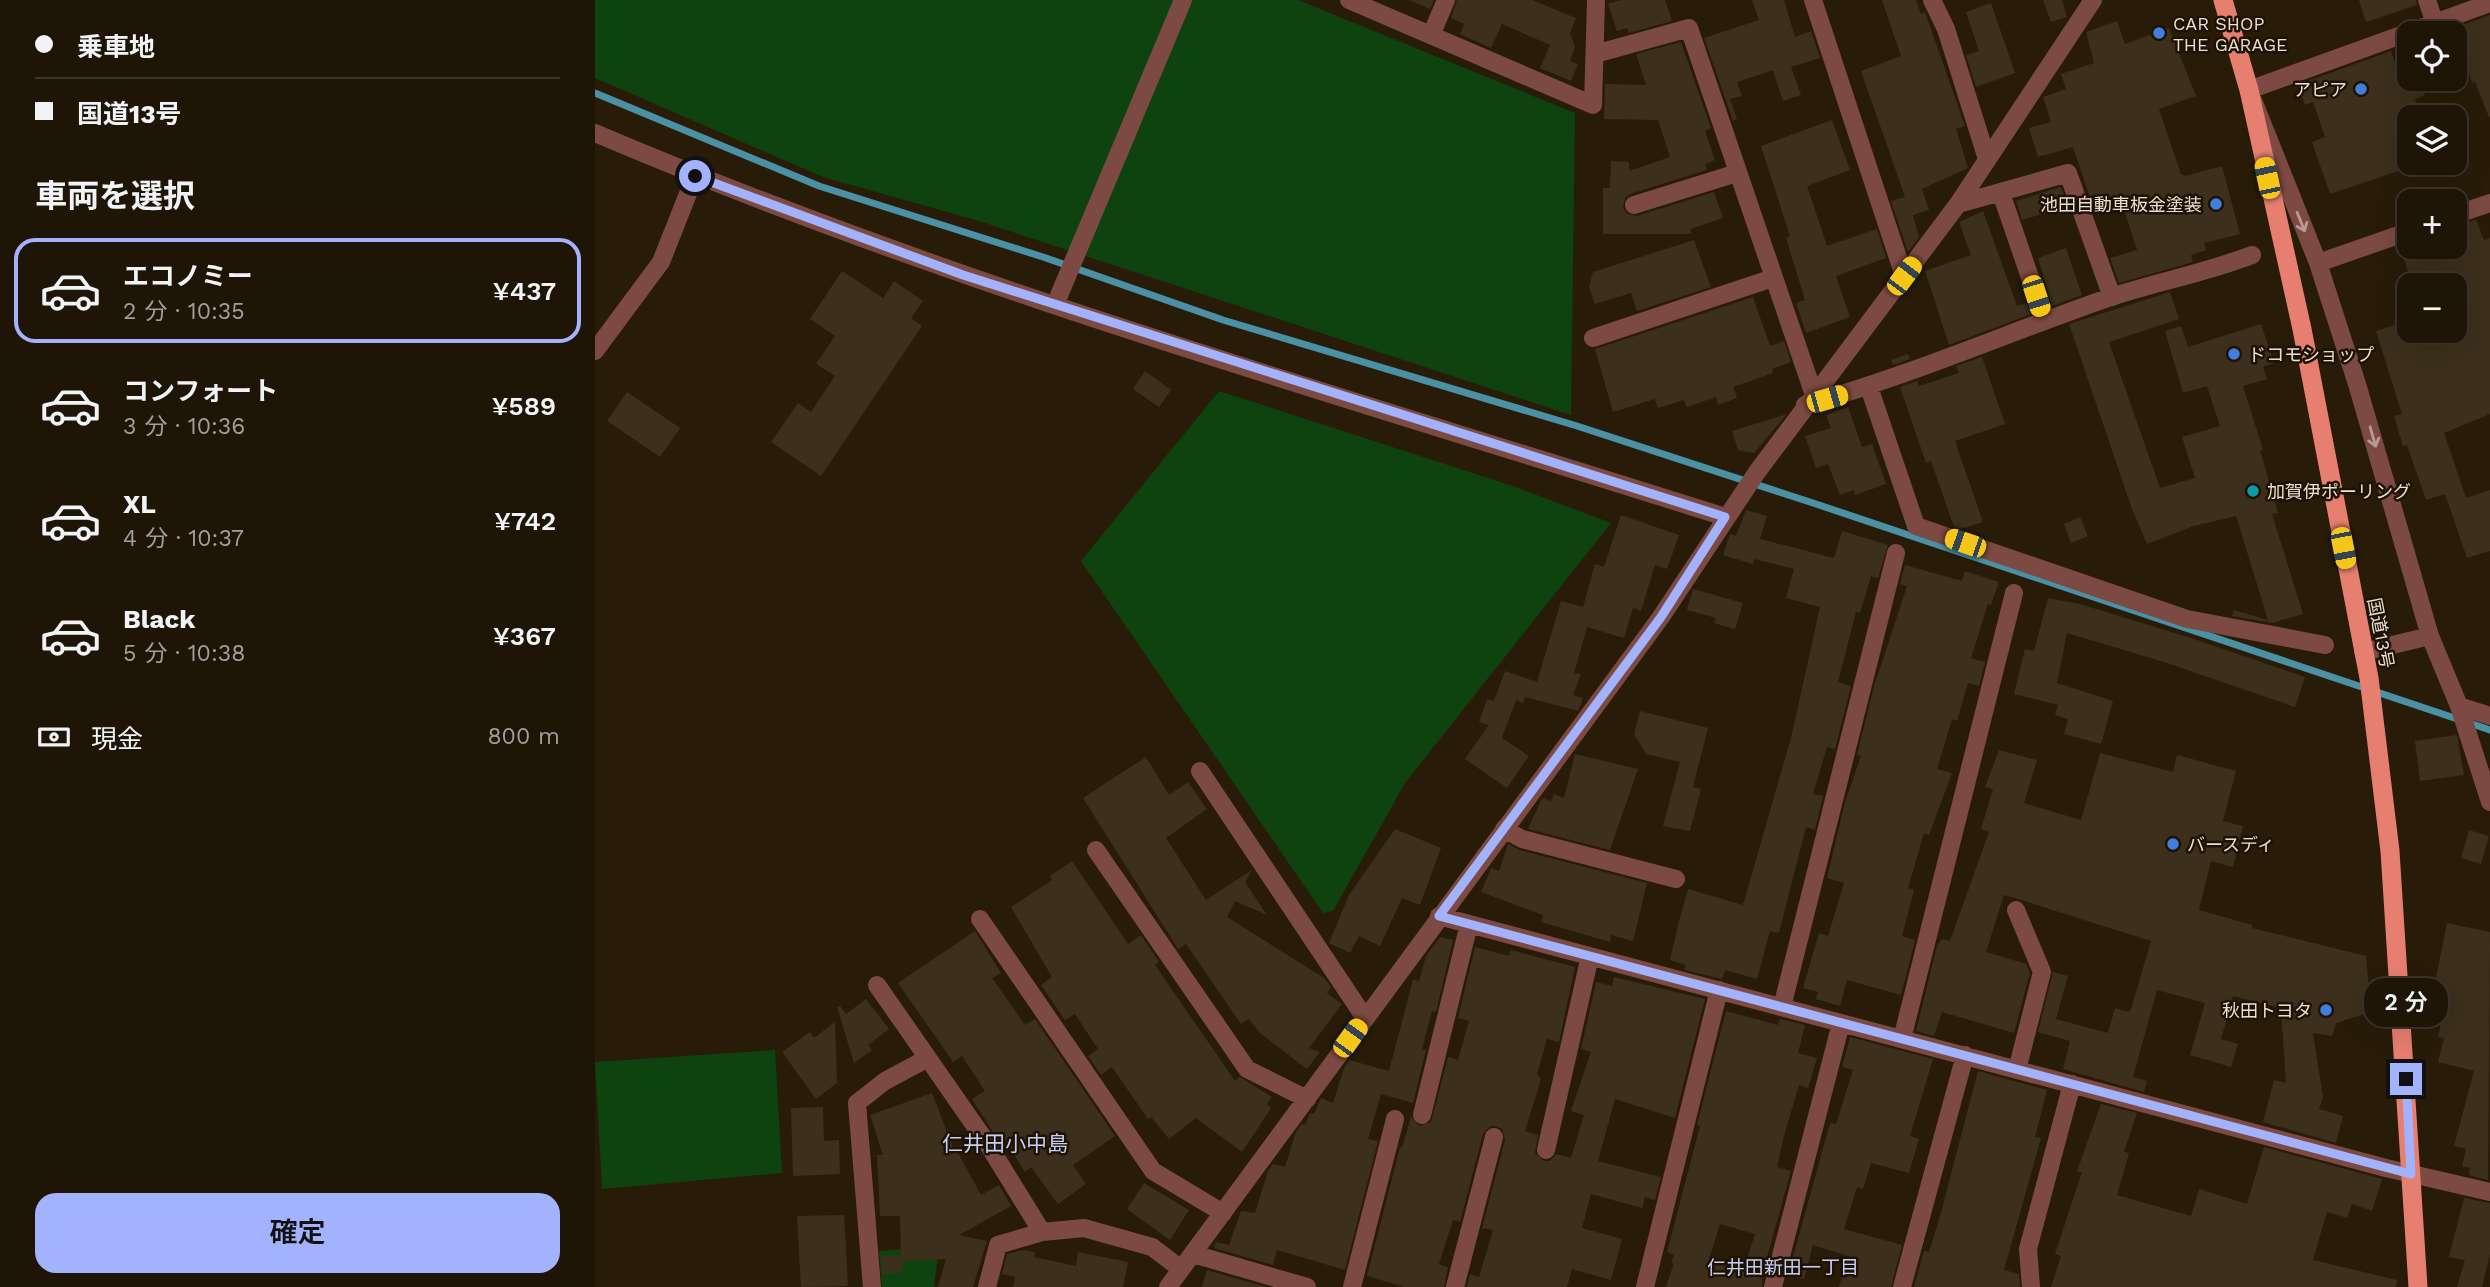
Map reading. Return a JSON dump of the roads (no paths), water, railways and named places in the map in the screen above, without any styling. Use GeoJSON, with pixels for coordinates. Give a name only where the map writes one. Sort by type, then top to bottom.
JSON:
{"type":"FeatureCollection","features":[{"type":"Feature","properties":{"kind":"highway","name":"国道13号"},"geometry":{"type":"LineString","coordinates":[[2223,0],[2249,90],[2302,329],[2369,678],[2390,851],[2418,1287]]}},
{"type":"Feature","properties":{"kind":"street"},"geometry":{"type":"LineString","coordinates":[[1055,304],[1183,0]]}},
{"type":"Feature","properties":{"kind":"street"},"geometry":{"type":"LineString","coordinates":[[1349,0],[1432,33],[1593,104],[1596,0]]}},
{"type":"Feature","properties":{"kind":"street"},"geometry":{"type":"LineString","coordinates":[[1432,33],[1446,0]]}},
{"type":"Feature","properties":{"kind":"street"},"geometry":{"type":"LineString","coordinates":[[1812,0],[1904,276]]}},
{"type":"Feature","properties":{"kind":"street"},"geometry":{"type":"LineString","coordinates":[[1932,0],[1946,29],[1987,159]]}},
{"type":"Feature","properties":{"kind":"street"},"geometry":{"type":"LineString","coordinates":[[1168,1287],[1661,617],[1725,517],[1809,400],[1958,204],[2093,0]]}},
{"type":"Feature","properties":{"kind":"street"},"geometry":{"type":"LineString","coordinates":[[2427,0],[2434,21]]}},
{"type":"Feature","properties":{"kind":"street"},"geometry":{"type":"LineString","coordinates":[[2443,21],[2490,3]]}},
{"type":"Feature","properties":{"kind":"street"},"geometry":{"type":"LineString","coordinates":[[1595,54],[1689,27],[1773,278],[1809,400]]}},
{"type":"Feature","properties":{"kind":"street"},"geometry":{"type":"LineString","coordinates":[[2397,37],[2249,90],[2318,263],[2357,384],[2430,636],[2459,706],[2490,803]]}},
{"type":"Feature","properties":{"kind":"street"},"geometry":{"type":"LineString","coordinates":[[595,133],[695,176],[963,275],[1725,517]]}},
{"type":"Feature","properties":{"kind":"street"},"geometry":{"type":"LineString","coordinates":[[1634,205],[1737,173]]}},
{"type":"Feature","properties":{"kind":"street"},"geometry":{"type":"LineString","coordinates":[[1958,204],[2068,173],[2112,297]]}},
{"type":"Feature","properties":{"kind":"street"},"geometry":{"type":"LineString","coordinates":[[595,351],[661,261],[695,176]]}},
{"type":"Feature","properties":{"kind":"street"},"geometry":{"type":"LineString","coordinates":[[2001,193],[2045,321]]}},
{"type":"Feature","properties":{"kind":"street"},"geometry":{"type":"LineString","coordinates":[[2467,211],[2490,203]]}},
{"type":"Feature","properties":{"kind":"street"},"geometry":{"type":"LineString","coordinates":[[2318,263],[2397,236]]}},
{"type":"Feature","properties":{"kind":"street"},"geometry":{"type":"LineString","coordinates":[[1809,400],[1870,387],[2112,297],[2209,271],[2252,255]]}},
{"type":"Feature","properties":{"kind":"street"},"geometry":{"type":"LineString","coordinates":[[1593,338],[1773,278]]}},
{"type":"Feature","properties":{"kind":"street"},"geometry":{"type":"LineString","coordinates":[[1870,387],[1916,526],[2187,619],[2325,645]]}},
{"type":"Feature","properties":{"kind":"street"},"geometry":{"type":"LineString","coordinates":[[1782,1007],[1896,554]]}},
{"type":"Feature","properties":{"kind":"street"},"geometry":{"type":"LineString","coordinates":[[1902,1039],[2014,593]]}},
{"type":"Feature","properties":{"kind":"street"},"geometry":{"type":"LineString","coordinates":[[2363,652],[2430,636]]}},
{"type":"Feature","properties":{"kind":"street"},"geometry":{"type":"LineString","coordinates":[[2459,706],[2490,716]]}},
{"type":"Feature","properties":{"kind":"street"},"geometry":{"type":"LineString","coordinates":[[1200,771],[1365,1018]]}},
{"type":"Feature","properties":{"kind":"street"},"geometry":{"type":"LineString","coordinates":[[1504,829],[1522,839],[1676,879]]}},
{"type":"Feature","properties":{"kind":"street"},"geometry":{"type":"LineString","coordinates":[[1096,850],[1247,1069],[1307,1099]]}},
{"type":"Feature","properties":{"kind":"street"},"geometry":{"type":"LineString","coordinates":[[2016,910],[2042,972],[2017,1070]]}},
{"type":"Feature","properties":{"kind":"street"},"geometry":{"type":"LineString","coordinates":[[1439,916],[2411,1174],[2490,1192]]}},
{"type":"Feature","properties":{"kind":"street"},"geometry":{"type":"LineString","coordinates":[[980,919],[1153,1171],[1223,1213]]}},
{"type":"Feature","properties":{"kind":"street"},"geometry":{"type":"LineString","coordinates":[[1422,1115],[1469,923]]}},
{"type":"Feature","properties":{"kind":"street"},"geometry":{"type":"LineString","coordinates":[[1546,1150],[1590,956]]}},
{"type":"Feature","properties":{"kind":"street"},"geometry":{"type":"LineString","coordinates":[[877,985],[989,1146],[1042,1232]]}},
{"type":"Feature","properties":{"kind":"street"},"geometry":{"type":"LineString","coordinates":[[1646,1287],[1719,990]]}},
{"type":"Feature","properties":{"kind":"street"},"geometry":{"type":"LineString","coordinates":[[1773,1287],[1841,1023]]}},
{"type":"Feature","properties":{"kind":"street"},"geometry":{"type":"LineString","coordinates":[[1902,1287],[1965,1055]]}},
{"type":"Feature","properties":{"kind":"street"},"geometry":{"type":"LineString","coordinates":[[872,1287],[857,1103],[885,1080],[928,1058]]}},
{"type":"Feature","properties":{"kind":"street"},"geometry":{"type":"LineString","coordinates":[[2031,1287],[2028,1250],[2072,1084]]}},
{"type":"Feature","properties":{"kind":"street"},"geometry":{"type":"LineString","coordinates":[[1352,1287],[1395,1119]]}},
{"type":"Feature","properties":{"kind":"street"},"geometry":{"type":"LineString","coordinates":[[1455,1287],[1494,1137]]}},
{"type":"Feature","properties":{"kind":"street"},"geometry":{"type":"LineString","coordinates":[[987,1287],[998,1245],[1042,1232],[1084,1228],[1152,1247],[1181,1269]]}},
{"type":"Feature","properties":{"kind":"street"},"geometry":{"type":"LineString","coordinates":[[1192,1254],[1307,1287]]}},
{"type":"Feature","properties":{"kind":"waterway"},"geometry":{"type":"LineString","coordinates":[[595,93],[819,186],[1043,257],[1223,320],[1577,426],[2490,730]]}},
{"type":"Feature","properties":{"kind":"place","name":"CAR SHOP THE GARAGE"},"geometry":{"type":"Point","coordinates":[2159,33]}},
{"type":"Feature","properties":{"kind":"place","name":"アピア"},"geometry":{"type":"Point","coordinates":[2361,89]}},
{"type":"Feature","properties":{"kind":"place","name":"池田自動車板金塗装"},"geometry":{"type":"Point","coordinates":[2216,204]}},
{"type":"Feature","properties":{"kind":"place","name":"ドコモショップ"},"geometry":{"type":"Point","coordinates":[2234,354]}},
{"type":"Feature","properties":{"kind":"place","name":"加賀伊ポーリング"},"geometry":{"type":"Point","coordinates":[2253,491]}},
{"type":"Feature","properties":{"kind":"place","name":"バースディ"},"geometry":{"type":"Point","coordinates":[2173,844]}},
{"type":"Feature","properties":{"kind":"place","name":"秋田トヨタ"},"geometry":{"type":"Point","coordinates":[2326,1010]}},
{"type":"Feature","properties":{"kind":"district","name":"仁井田小中島"},"geometry":{"type":"Point","coordinates":[1005,1143]}},
{"type":"Feature","properties":{"kind":"district","name":"仁井田新田一丁目"},"geometry":{"type":"Point","coordinates":[1783,1267]}}]}
